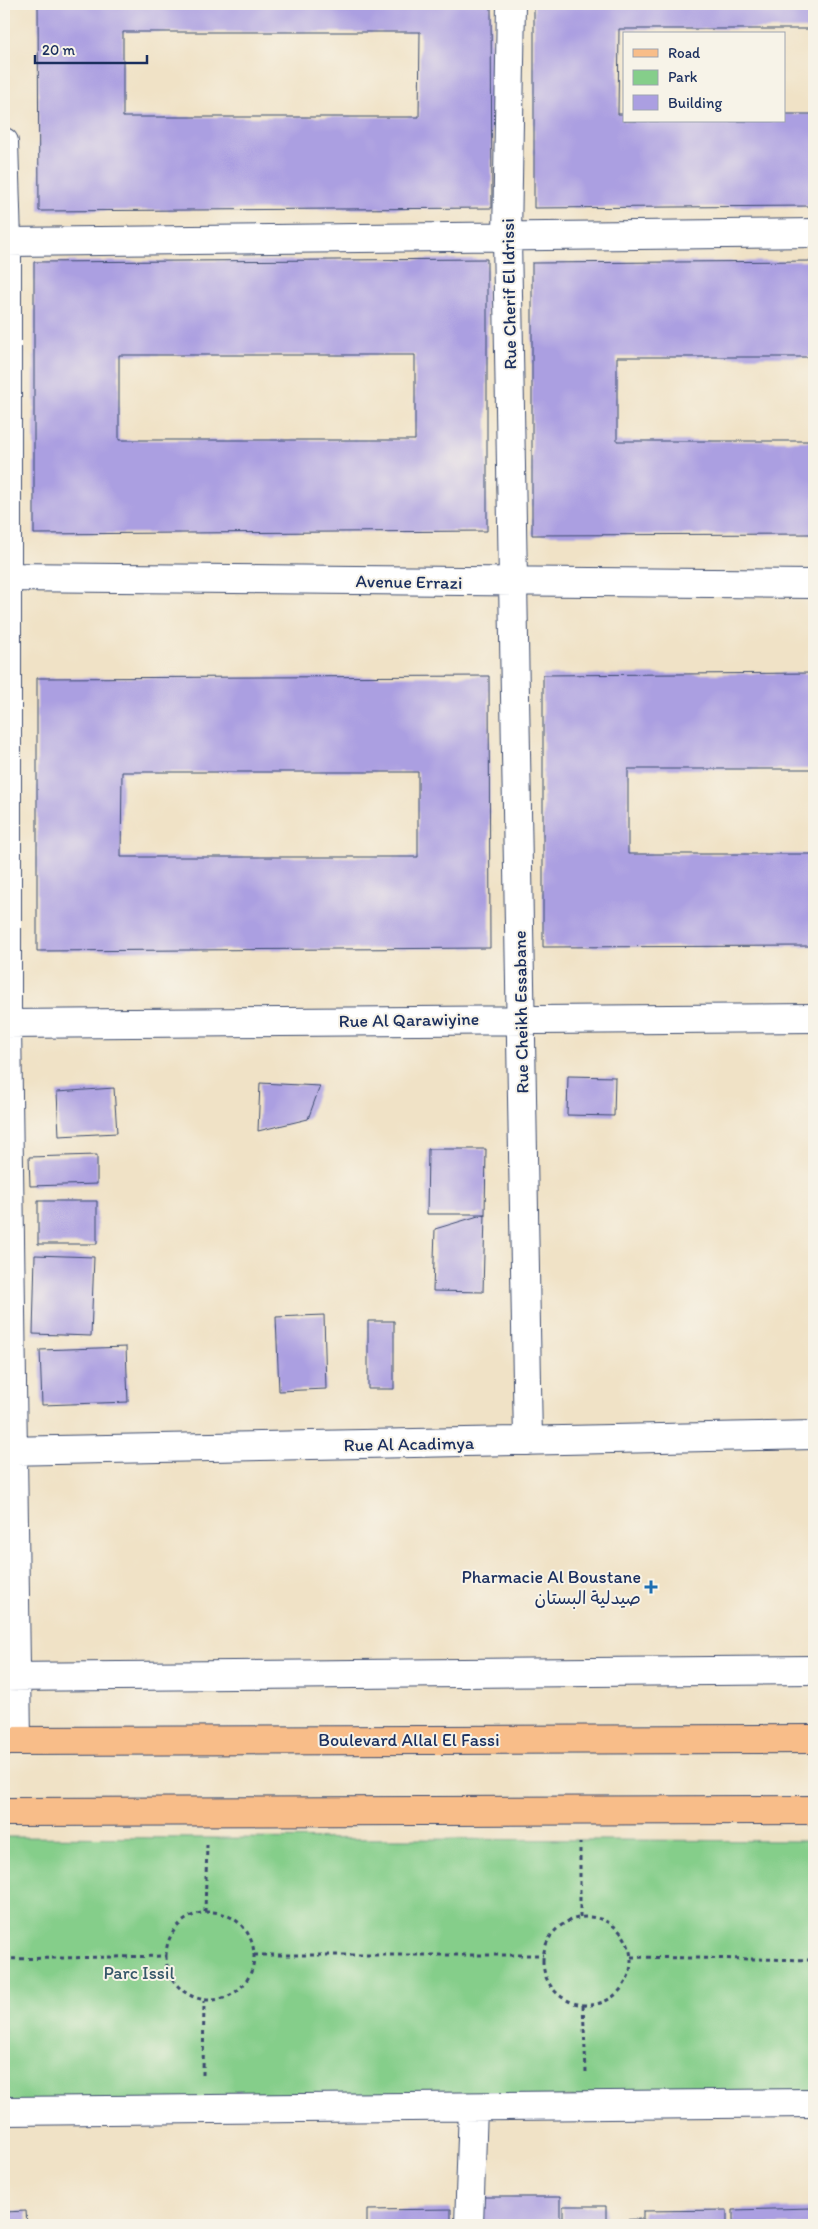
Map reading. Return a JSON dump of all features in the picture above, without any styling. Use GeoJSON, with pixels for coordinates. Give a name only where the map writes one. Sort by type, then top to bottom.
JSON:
{"type":"FeatureCollection","features":[{"type":"Feature","properties":{"kind":"main road","name":"Boulevard Allal El Fassi"},"geometry":{"type":"LineString","coordinates":[[10,1741],[814,1739]]}},
{"type":"Feature","properties":{"kind":"main road"},"geometry":{"type":"LineString","coordinates":[[4,1812],[814,1810]]}},
{"type":"Feature","properties":{"kind":"street","name":"Rue Cherif El Idrissi"},"geometry":{"type":"LineString","coordinates":[[511,4],[507,237],[514,583]]}},
{"type":"Feature","properties":{"kind":"street"},"geometry":{"type":"LineString","coordinates":[[4,142],[7,242],[5,1024],[10,1741]]}},
{"type":"Feature","properties":{"kind":"street"},"geometry":{"type":"LineString","coordinates":[[7,242],[814,233]]}},
{"type":"Feature","properties":{"kind":"street","name":"Avenue Errazi"},"geometry":{"type":"LineString","coordinates":[[5,577],[514,583],[814,584]]}},
{"type":"Feature","properties":{"kind":"street","name":"Rue Cheikh Essabane"},"geometry":{"type":"LineString","coordinates":[[514,583],[528,1441]]}},
{"type":"Feature","properties":{"kind":"street","name":"Rue Al Qarawiyine"},"geometry":{"type":"LineString","coordinates":[[5,1024],[814,1018]]}},
{"type":"Feature","properties":{"kind":"street","name":"Rue Al Acadimya"},"geometry":{"type":"LineString","coordinates":[[9,1451],[761,1435],[814,1436]]}},
{"type":"Feature","properties":{"kind":"street"},"geometry":{"type":"LineString","coordinates":[[10,1676],[814,1670]]}},
{"type":"Feature","properties":{"kind":"street"},"geometry":{"type":"LineString","coordinates":[[4,2111],[814,2103]]}},
{"type":"Feature","properties":{"kind":"street"},"geometry":{"type":"LineString","coordinates":[[469,2225],[473,2107]]}},
{"type":"Feature","properties":{"kind":"path"},"geometry":{"type":"LineString","coordinates":[[205,1912],[207,1842]]}},
{"type":"Feature","properties":{"kind":"path"},"geometry":{"type":"LineString","coordinates":[[580,1842],[580,1916]]}},
{"type":"Feature","properties":{"kind":"path"},"geometry":{"type":"LineString","coordinates":[[205,1912],[224,1914],[240,1922],[251,1937],[254,1955],[251,1974],[240,1989],[223,1999],[204,2001],[184,1993],[170,1976],[165,1956],[171,1935],[185,1919],[205,1912]]}},
{"type":"Feature","properties":{"kind":"path"},"geometry":{"type":"LineString","coordinates":[[580,1916],[598,1917],[614,1925],[626,1939],[631,1957],[630,1972],[624,1986],[612,1997],[598,2004],[583,2005],[566,2000],[552,1989],[544,1973],[543,1955],[550,1937],[562,1923],[580,1916]]}},
{"type":"Feature","properties":{"kind":"path"},"geometry":{"type":"LineString","coordinates":[[254,1955],[543,1955]]}},
{"type":"Feature","properties":{"kind":"path"},"geometry":{"type":"LineString","coordinates":[[4,1959],[165,1956]]}},
{"type":"Feature","properties":{"kind":"path"},"geometry":{"type":"LineString","coordinates":[[631,1957],[814,1960]]}},
{"type":"Feature","properties":{"kind":"path"},"geometry":{"type":"LineString","coordinates":[[203,2109],[204,2001]]}},
{"type":"Feature","properties":{"kind":"path"},"geometry":{"type":"LineString","coordinates":[[583,2005],[587,2106]]}},
{"type":"Feature","properties":{"kind":"green space","name":"Parc Issil"},"geometry":{"type":"Polygon","coordinates":[[[4,1837],[814,1841],[814,2092],[4,2110],[4,1837]]]}},
{"type":"Feature","properties":{"kind":"building"},"geometry":{"type":"Polygon","coordinates":[[[38,4],[491,4],[492,208],[39,211],[38,4]],[[123,32],[123,117],[419,117],[420,32],[123,32]]]}},
{"type":"Feature","properties":{"kind":"building"},"geometry":{"type":"Polygon","coordinates":[[[534,4],[814,4],[814,29],[619,29],[618,114],[623,114],[623,122],[786,122],[786,114],[814,114],[814,206],[534,208],[534,4]]]}},
{"type":"Feature","properties":{"kind":"building"},"geometry":{"type":"Polygon","coordinates":[[[487,259],[487,531],[34,534],[34,262],[487,259]],[[119,355],[119,440],[415,440],[415,355],[119,355]]]}},
{"type":"Feature","properties":{"kind":"building"},"geometry":{"type":"Polygon","coordinates":[[[814,261],[814,357],[617,357],[617,441],[814,441],[814,534],[532,535],[532,263],[814,261]]]}},
{"type":"Feature","properties":{"kind":"building"},"geometry":{"type":"Polygon","coordinates":[[[814,673],[814,769],[628,769],[628,854],[814,854],[814,946],[543,947],[543,675],[814,673]]]}},
{"type":"Feature","properties":{"kind":"building"},"geometry":{"type":"Polygon","coordinates":[[[489,676],[490,948],[37,951],[37,678],[489,676]],[[122,772],[121,857],[418,857],[418,772],[122,772]]]}},
{"type":"Feature","properties":{"kind":"building"},"geometry":{"type":"Polygon","coordinates":[[[568,1076],[615,1077],[614,1116],[567,1115],[568,1076]]]}},
{"type":"Feature","properties":{"kind":"building"},"geometry":{"type":"Polygon","coordinates":[[[260,1083],[320,1086],[308,1119],[258,1131],[260,1083]]]}},
{"type":"Feature","properties":{"kind":"building"},"geometry":{"type":"Polygon","coordinates":[[[114,1088],[117,1133],[59,1136],[57,1092],[114,1088]]]}},
{"type":"Feature","properties":{"kind":"building"},"geometry":{"type":"Polygon","coordinates":[[[428,1149],[486,1149],[485,1214],[427,1214],[428,1149]]]}},
{"type":"Feature","properties":{"kind":"building"},"geometry":{"type":"Polygon","coordinates":[[[97,1155],[97,1184],[30,1186],[29,1157],[97,1155]]]}},
{"type":"Feature","properties":{"kind":"building"},"geometry":{"type":"Polygon","coordinates":[[[38,1201],[97,1201],[97,1244],[38,1244],[38,1201]]]}},
{"type":"Feature","properties":{"kind":"building"},"geometry":{"type":"Polygon","coordinates":[[[485,1214],[483,1292],[433,1291],[435,1229],[485,1214]]]}},
{"type":"Feature","properties":{"kind":"building"},"geometry":{"type":"Polygon","coordinates":[[[35,1255],[94,1257],[91,1336],[33,1334],[35,1255]]]}},
{"type":"Feature","properties":{"kind":"building"},"geometry":{"type":"Polygon","coordinates":[[[324,1315],[326,1389],[279,1391],[276,1317],[324,1315]]]}},
{"type":"Feature","properties":{"kind":"building"},"geometry":{"type":"Polygon","coordinates":[[[368,1321],[394,1321],[394,1389],[368,1389],[368,1321]]]}},
{"type":"Feature","properties":{"kind":"building"},"geometry":{"type":"Polygon","coordinates":[[[126,1347],[128,1402],[42,1405],[40,1350],[126,1347]]]}},
{"type":"Feature","properties":{"kind":"building"},"geometry":{"type":"Polygon","coordinates":[[[478,2197],[560,2197],[560,2225],[478,2225],[478,2197]]]}},
{"type":"Feature","properties":{"kind":"building"},"geometry":{"type":"Polygon","coordinates":[[[563,2206],[606,2206],[606,2225],[563,2225],[563,2206]]]}},
{"type":"Feature","properties":{"kind":"building"},"geometry":{"type":"Polygon","coordinates":[[[812,2208],[812,2225],[733,2225],[733,2210],[812,2208]]]}},
{"type":"Feature","properties":{"kind":"building"},"geometry":{"type":"Polygon","coordinates":[[[451,2209],[451,2225],[367,2225],[367,2210],[451,2209]]]}},
{"type":"Feature","properties":{"kind":"building"},"geometry":{"type":"Polygon","coordinates":[[[727,2210],[727,2225],[643,2225],[643,2211],[727,2210]]]}},
{"type":"Feature","properties":{"kind":"building"},"geometry":{"type":"Polygon","coordinates":[[[26,2211],[27,2225],[4,2225],[4,2212],[26,2211]]]}},
{"type":"Feature","properties":{"kind":"building"},"geometry":{"type":"Polygon","coordinates":[[[642,2219],[642,2225],[611,2225],[611,2220],[642,2219]]]}},
{"type":"Feature","properties":{"kind":"place","name":"Pharmacie Al Boustane صيدلية البستان"},"geometry":{"type":"Point","coordinates":[651,1587]}}]}
